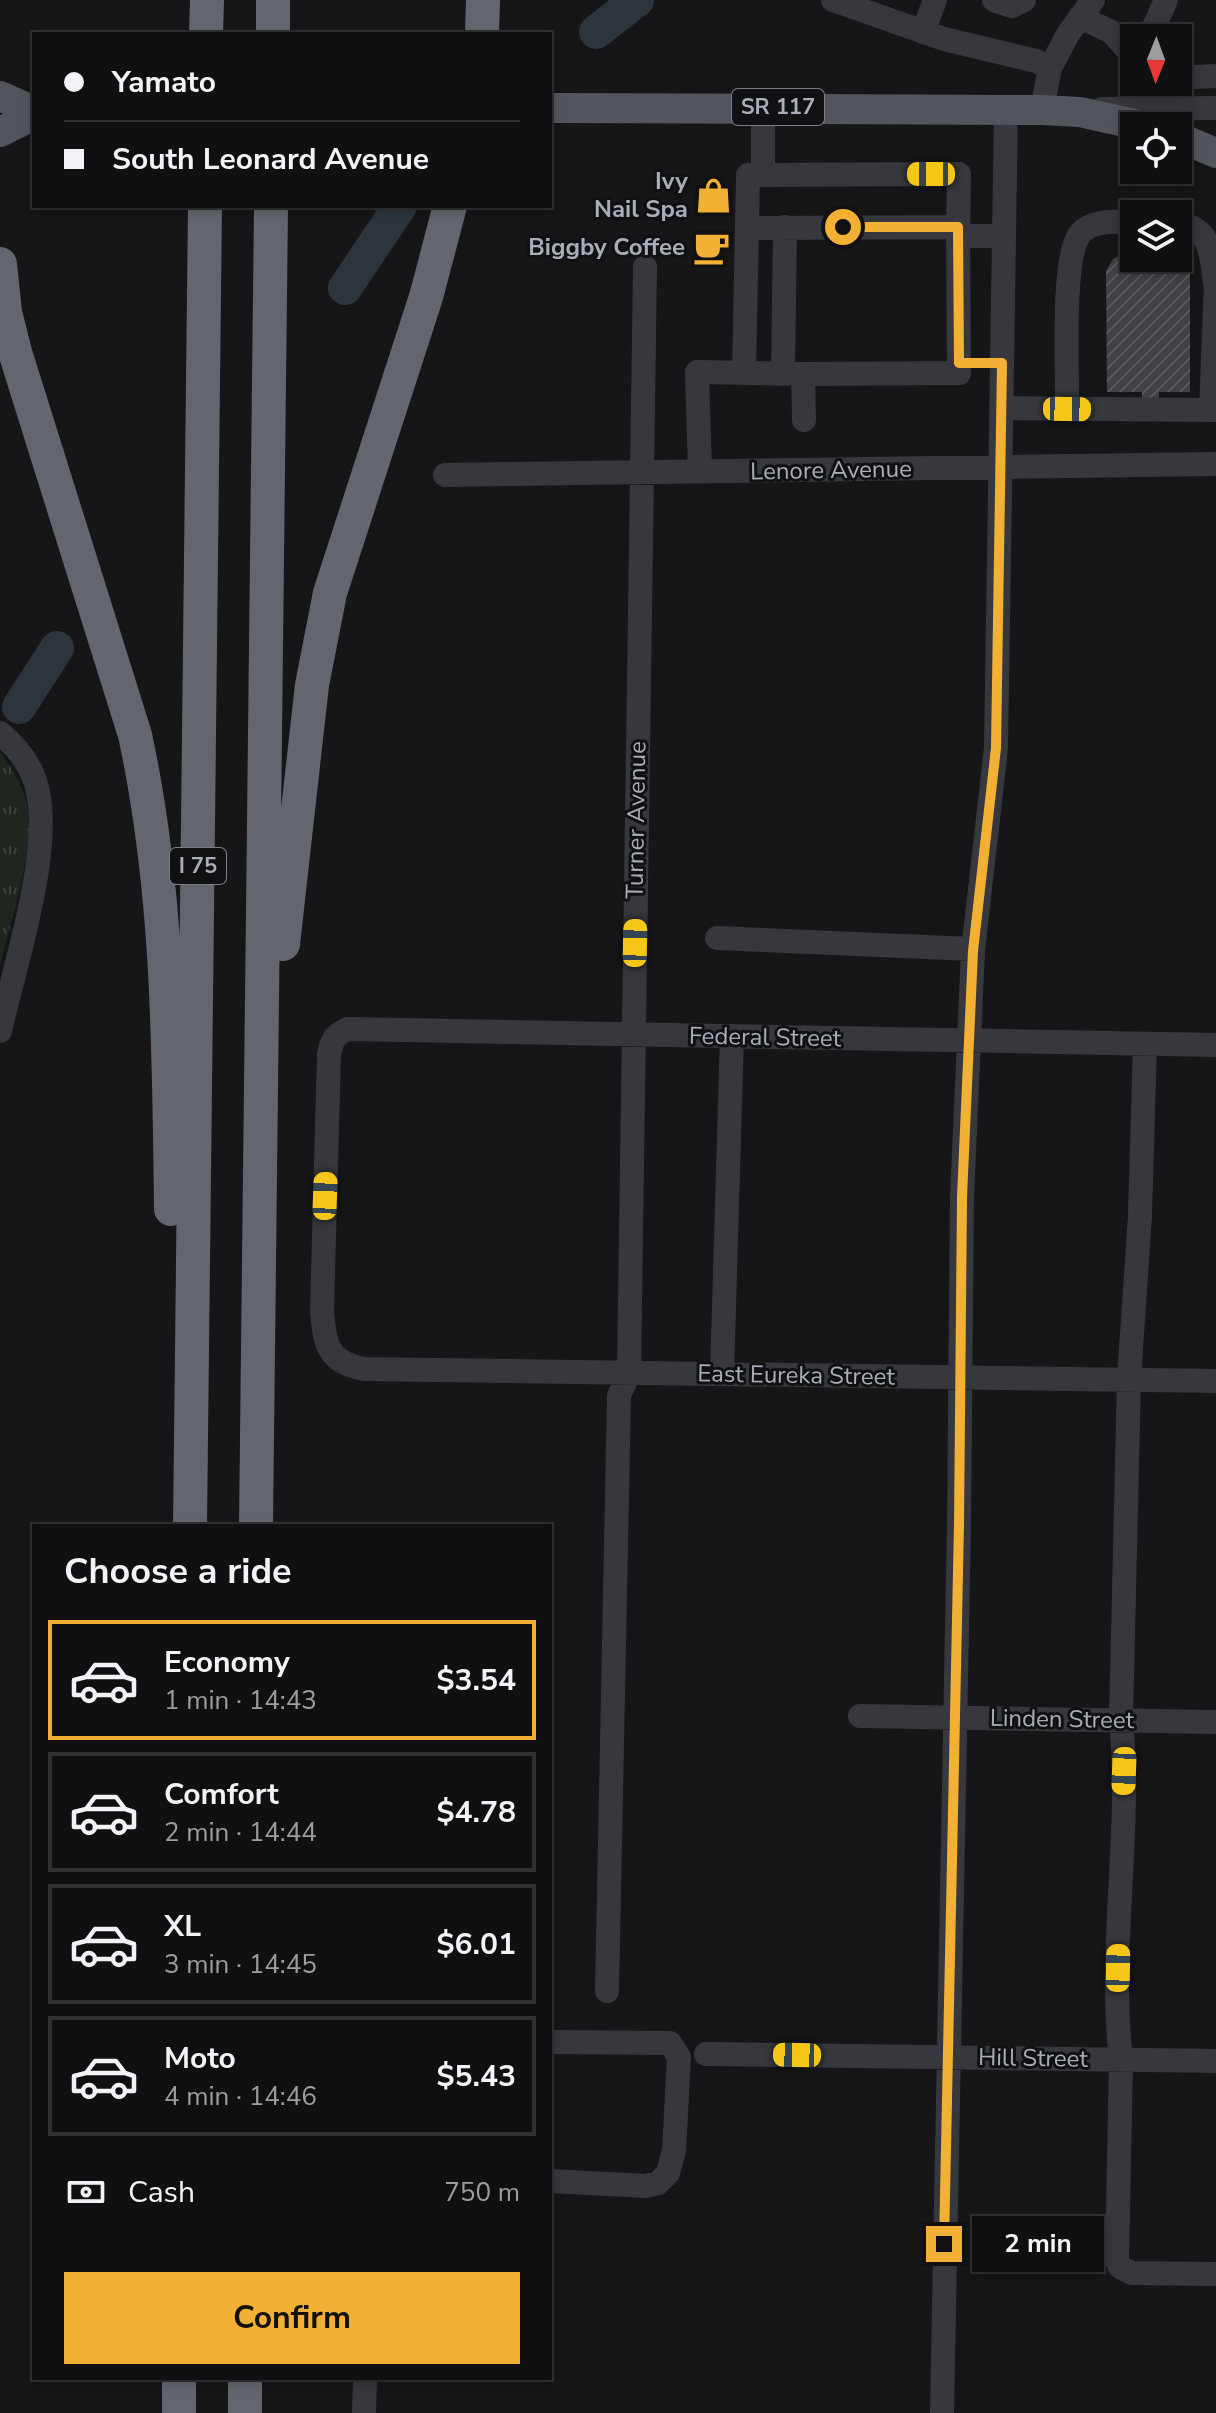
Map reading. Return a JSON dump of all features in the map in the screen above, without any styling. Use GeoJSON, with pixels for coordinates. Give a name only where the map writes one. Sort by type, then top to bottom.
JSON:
{"type":"FeatureCollection","features":[{"type":"Feature","properties":{"kind":"highway"},"geometry":{"type":"LineString","coordinates":[[482,32],[483,0]]}},
{"type":"Feature","properties":{"kind":"highway","name":"I 75"},"geometry":{"type":"LineString","coordinates":[[190,1524],[205,208]]}},
{"type":"Feature","properties":{"kind":"highway"},"geometry":{"type":"LineString","coordinates":[[256,1524],[271,208]]}},
{"type":"Feature","properties":{"kind":"highway"},"geometry":{"type":"LineString","coordinates":[[257,1482],[263,1471],[273,1391],[278,1024],[282,948],[312,685],[330,593],[426,297],[449,208]]}},
{"type":"Feature","properties":{"kind":"highway"},"geometry":{"type":"LineString","coordinates":[[0,264],[5,312],[15,352],[135,735],[152,826],[164,928],[169,1033],[173,1524]]}},
{"type":"Feature","properties":{"kind":"highway"},"geometry":{"type":"LineString","coordinates":[[179,2380],[179,2413]]}},
{"type":"Feature","properties":{"kind":"highway"},"geometry":{"type":"LineString","coordinates":[[245,2380],[245,2413]]}},
{"type":"Feature","properties":{"kind":"main road"},"geometry":{"type":"LineString","coordinates":[[0,96],[32,112]]}},
{"type":"Feature","properties":{"kind":"main road","name":"SR 117"},"geometry":{"type":"LineString","coordinates":[[552,108],[1006,109],[1080,112],[1120,121]]}},
{"type":"Feature","properties":{"kind":"main road"},"geometry":{"type":"LineString","coordinates":[[0,132],[32,114]]}},
{"type":"Feature","properties":{"kind":"main road"},"geometry":{"type":"LineString","coordinates":[[1192,143],[1216,153]]}},
{"type":"Feature","properties":{"kind":"street"},"geometry":{"type":"LineString","coordinates":[[833,0],[923,32],[1036,61],[1050,68]]}},
{"type":"Feature","properties":{"kind":"street"},"geometry":{"type":"LineString","coordinates":[[923,32],[935,0]]}},
{"type":"Feature","properties":{"kind":"street"},"geometry":{"type":"LineString","coordinates":[[994,0],[1012,6],[1024,0]]}},
{"type":"Feature","properties":{"kind":"street"},"geometry":{"type":"LineString","coordinates":[[1155,24],[1166,0]]}},
{"type":"Feature","properties":{"kind":"street"},"geometry":{"type":"LineString","coordinates":[[1120,41],[1086,8],[1050,68],[1042,110],[1216,108]]}},
{"type":"Feature","properties":{"kind":"street"},"geometry":{"type":"LineString","coordinates":[[1192,77],[1216,76]]}},
{"type":"Feature","properties":{"kind":"street"},"geometry":{"type":"LineString","coordinates":[[763,107],[763,175]]}},
{"type":"Feature","properties":{"kind":"street"},"geometry":{"type":"LineString","coordinates":[[942,2413],[962,1197],[973,949],[996,748],[1006,109]]}},
{"type":"Feature","properties":{"kind":"street"},"geometry":{"type":"LineString","coordinates":[[700,472],[697,372],[744,373],[793,374],[959,373],[959,174],[748,175],[744,373]]}},
{"type":"Feature","properties":{"kind":"street"},"geometry":{"type":"LineString","coordinates":[[1067,409],[1069,273],[1073,249],[1080,234],[1088,228],[1101,223],[1120,222]]}},
{"type":"Feature","properties":{"kind":"street"},"geometry":{"type":"LineString","coordinates":[[785,227],[793,374],[804,420]]}},
{"type":"Feature","properties":{"kind":"street"},"geometry":{"type":"LineString","coordinates":[[749,228],[958,231],[1004,236]]}},
{"type":"Feature","properties":{"kind":"street"},"geometry":{"type":"LineString","coordinates":[[1002,408],[1213,410],[1215,283],[1207,239],[1192,229]]}},
{"type":"Feature","properties":{"kind":"street","name":"Turner Avenue"},"geometry":{"type":"LineString","coordinates":[[607,1991],[619,1396],[629,1372],[645,267]]}},
{"type":"Feature","properties":{"kind":"street"},"geometry":{"type":"LineString","coordinates":[[959,363],[1002,363]]}},
{"type":"Feature","properties":{"kind":"street","name":"Lenore Avenue"},"geometry":{"type":"LineString","coordinates":[[445,475],[1216,464]]}},
{"type":"Feature","properties":{"kind":"street"},"geometry":{"type":"LineString","coordinates":[[0,733],[13,744],[32,772],[40,805],[42,837],[0,1031]]}},
{"type":"Feature","properties":{"kind":"street"},"geometry":{"type":"LineString","coordinates":[[717,938],[973,949]]}},
{"type":"Feature","properties":{"kind":"street","name":"Federal Street"},"geometry":{"type":"LineString","coordinates":[[329,1054],[338,1033],[348,1029],[1216,1045]]}},
{"type":"Feature","properties":{"kind":"street"},"geometry":{"type":"LineString","coordinates":[[722,1374],[732,1036]]}},
{"type":"Feature","properties":{"kind":"street"},"geometry":{"type":"LineString","coordinates":[[1145,1044],[1140,1215],[1129,1379],[1121,1720],[1124,1771],[1117,2260],[1125,2270],[1140,2273],[1216,2274]]}},
{"type":"Feature","properties":{"kind":"street","name":"East Eureka Street"},"geometry":{"type":"LineString","coordinates":[[329,1054],[322,1311],[324,1334],[331,1354],[352,1367],[1216,1381]]}},
{"type":"Feature","properties":{"kind":"street","name":"Linden Street"},"geometry":{"type":"LineString","coordinates":[[860,1716],[1216,1722]]}},
{"type":"Feature","properties":{"kind":"street"},"geometry":{"type":"LineString","coordinates":[[552,2042],[670,2043],[679,2057],[674,2150],[668,2173],[658,2183],[646,2186],[552,2181]]}},
{"type":"Feature","properties":{"kind":"street","name":"Hill Street"},"geometry":{"type":"LineString","coordinates":[[706,2054],[1216,2061]]}},
{"type":"Feature","properties":{"kind":"street"},"geometry":{"type":"LineString","coordinates":[[364,2413],[365,2380]]}},
{"type":"Feature","properties":{"kind":"green space"},"geometry":{"type":"Polygon","coordinates":[[[0,752],[22,788],[26,801],[28,840],[21,884],[0,966],[0,752]]]}},
{"type":"Feature","properties":{"kind":"building"},"geometry":{"type":"Polygon","coordinates":[[[1120,256],[1120,272],[1190,272],[1190,392],[1159,392],[1159,408],[1142,408],[1142,392],[1107,392],[1106,271],[1113,259],[1120,256]]]}},
{"type":"Feature","properties":{"kind":"waterway"},"geometry":{"type":"LineString","coordinates":[[596,32],[637,0]]}},
{"type":"Feature","properties":{"kind":"waterway"},"geometry":{"type":"LineString","coordinates":[[345,288],[399,208]]}},
{"type":"Feature","properties":{"kind":"waterway"},"geometry":{"type":"LineString","coordinates":[[19,707],[57,648]]}},
{"type":"Feature","properties":{"kind":"place","name":"Ivy Nail Spa"},"geometry":{"type":"Point","coordinates":[714,195]}},
{"type":"Feature","properties":{"kind":"place","name":"Biggby Coffee"},"geometry":{"type":"Point","coordinates":[711,247]}},
{"type":"Feature","properties":{"kind":"route"},"geometry":{"type":"LineString","coordinates":[[843,227],[958,227],[959,363],[1002,363],[996,748],[973,951],[962,1197],[959,1524],[944,2244]]}}]}
